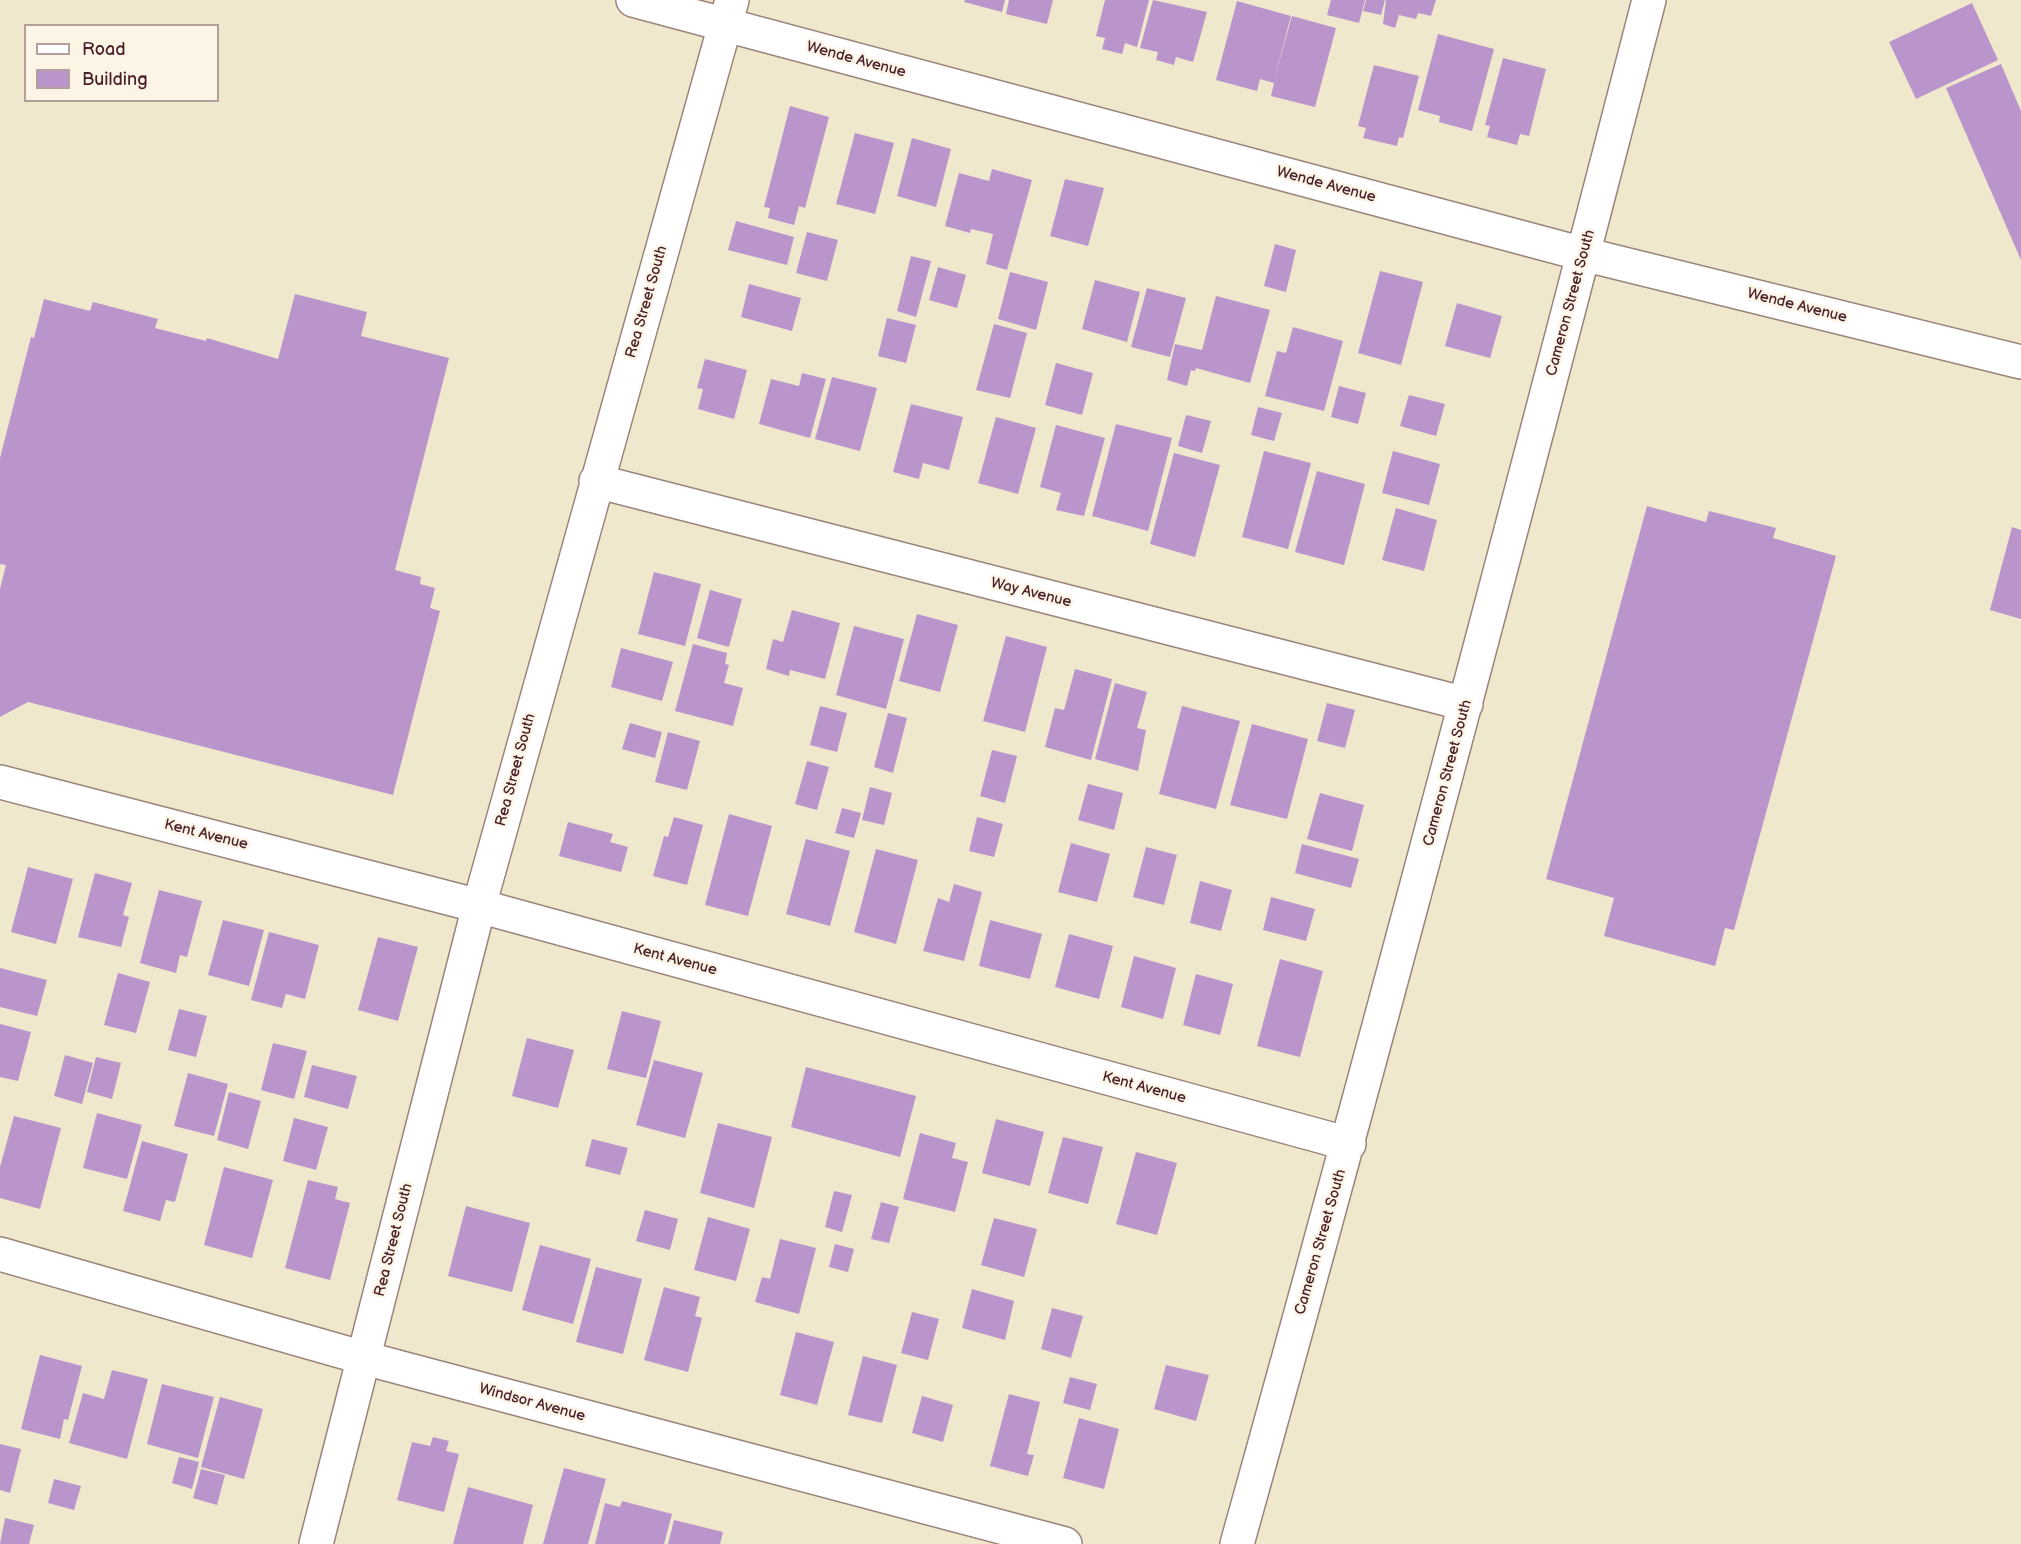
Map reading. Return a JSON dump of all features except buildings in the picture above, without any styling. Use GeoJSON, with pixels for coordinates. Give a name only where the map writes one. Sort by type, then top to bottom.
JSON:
{"type":"FeatureCollection","features":[{"type":"Feature","properties":{"kind":"street","name":"Wende Avenue"},"geometry":{"type":"LineString","coordinates":[[633,0],[729,13],[1583,254],[2021,362]]}},
{"type":"Feature","properties":{"kind":"street","name":"Cameron Street South"},"geometry":{"type":"LineString","coordinates":[[1237,1544],[1349,1144],[1649,0]]}},
{"type":"Feature","properties":{"kind":"street","name":"Rea Street South"},"geometry":{"type":"LineString","coordinates":[[316,1544],[479,906],[596,481],[729,13]]}},
{"type":"Feature","properties":{"kind":"street","name":"Way Avenue"},"geometry":{"type":"LineString","coordinates":[[596,481],[1466,704]]}},
{"type":"Feature","properties":{"kind":"street","name":"Kent Avenue"},"geometry":{"type":"LineString","coordinates":[[0,782],[479,906],[1349,1144]]}},
{"type":"Feature","properties":{"kind":"street","name":"Windsor Avenue"},"geometry":{"type":"LineString","coordinates":[[0,1254],[364,1358],[1065,1544]]}}]}
